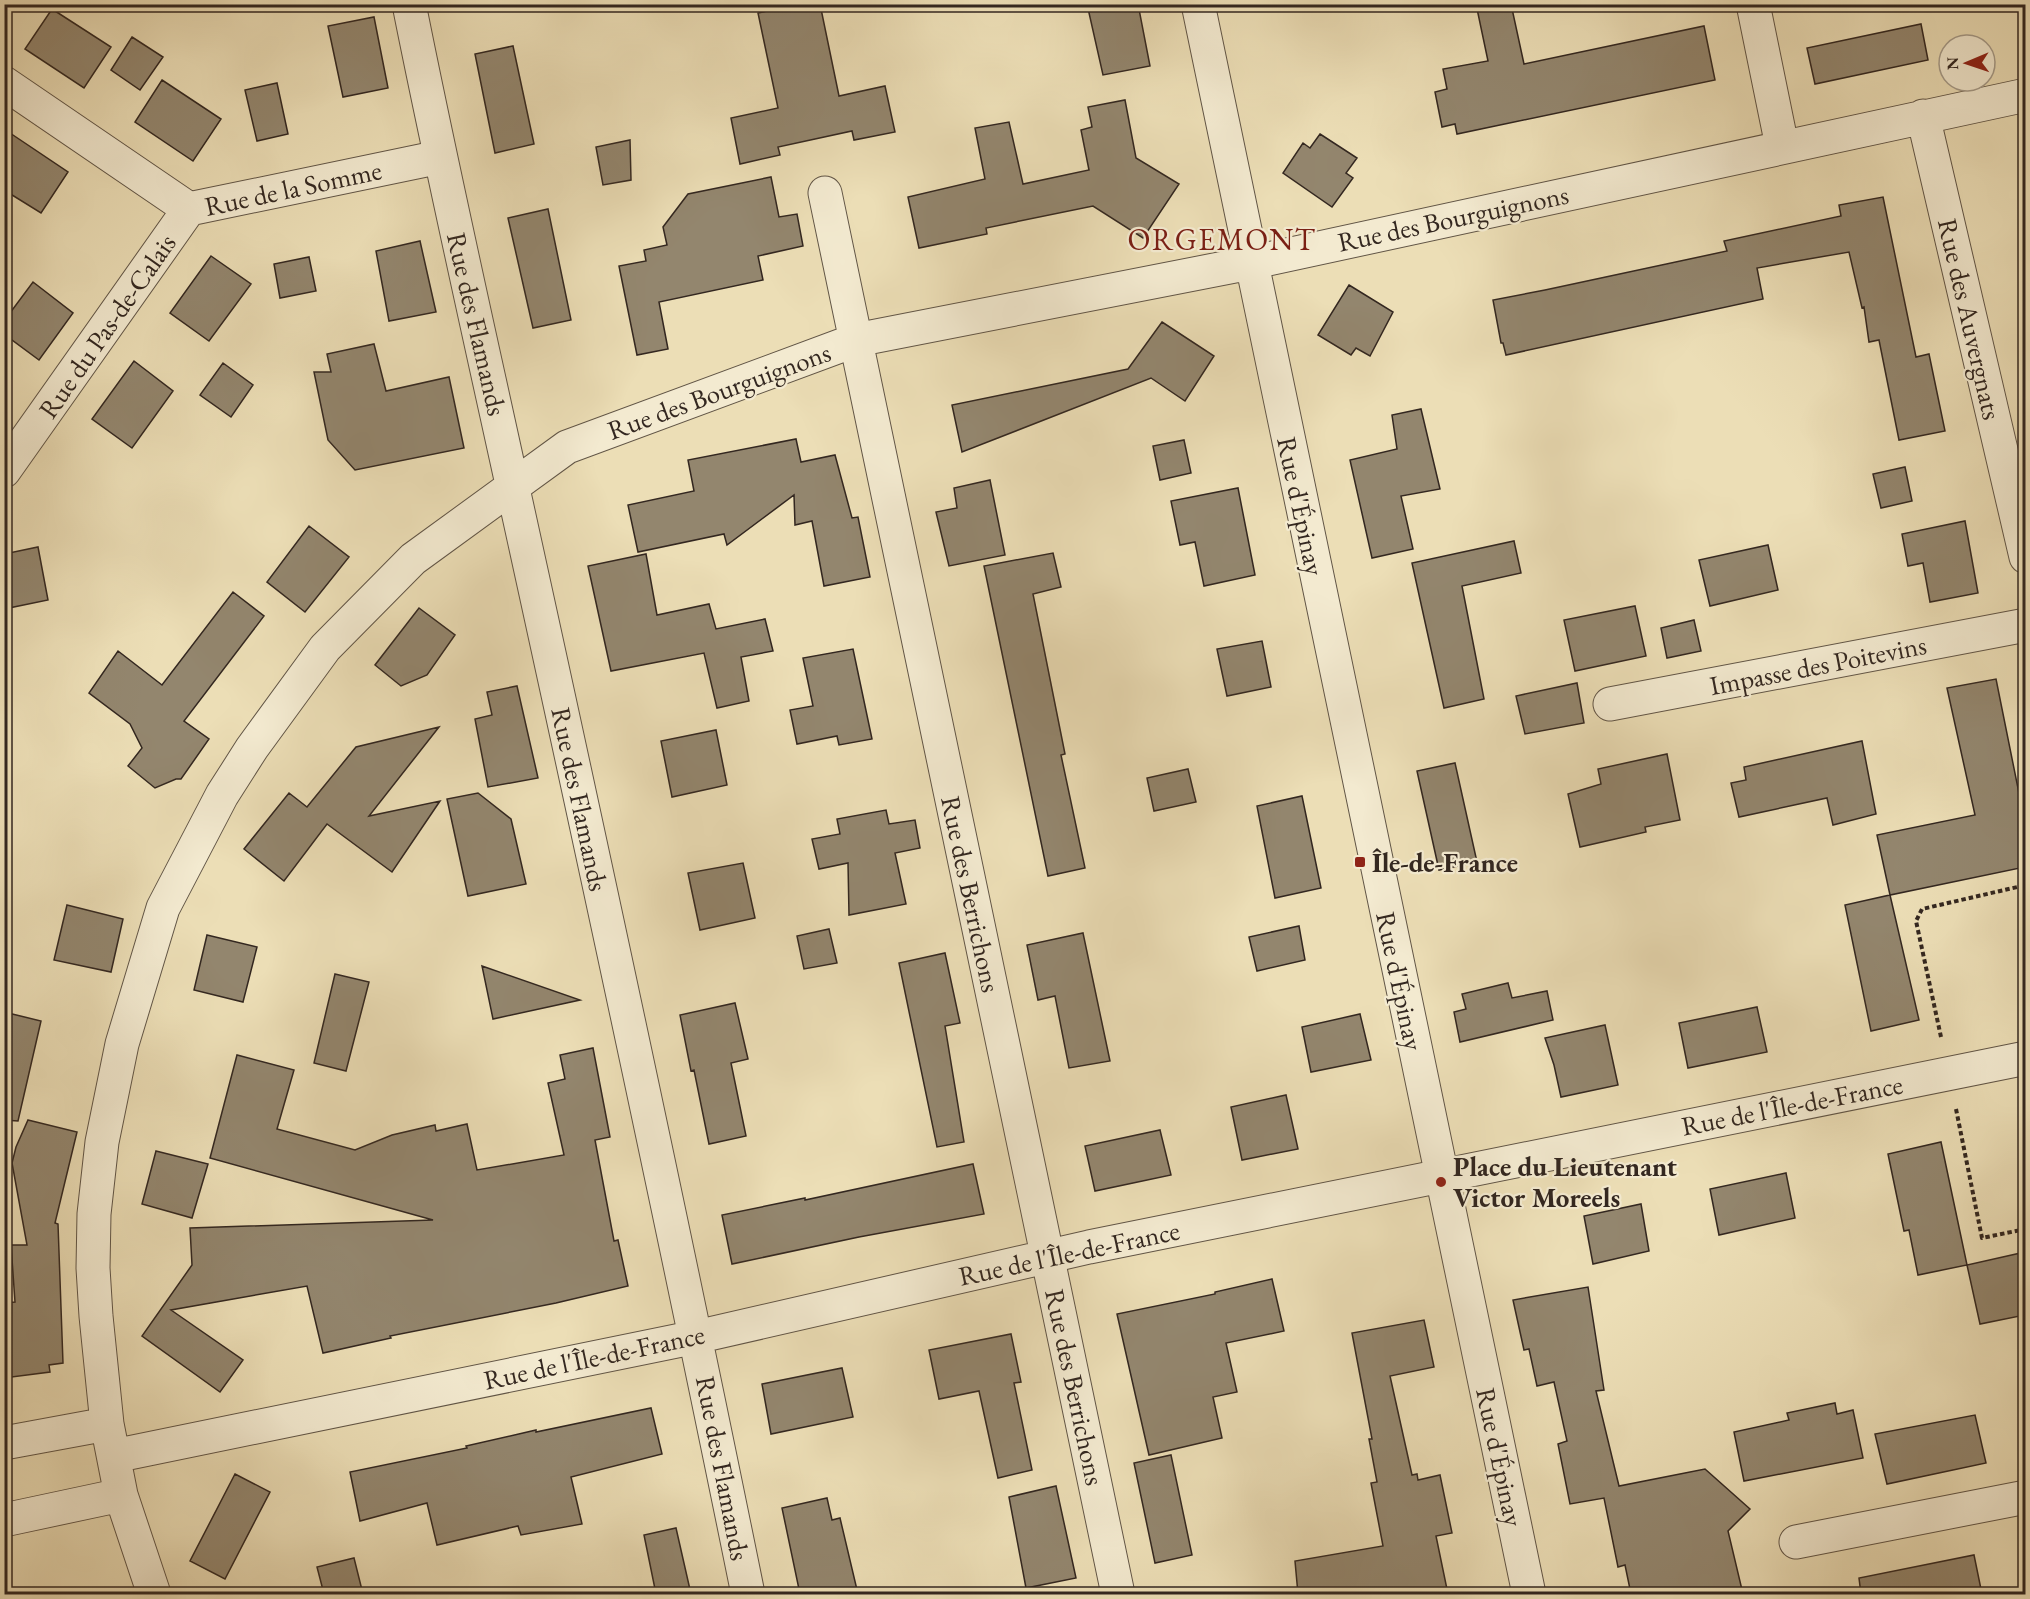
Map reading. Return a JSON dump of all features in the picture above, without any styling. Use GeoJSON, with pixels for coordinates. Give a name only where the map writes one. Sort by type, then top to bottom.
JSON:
{"type":"FeatureCollection","features":[{"type":"Feature","properties":{"kind":"street","name":"Rue des Flamands"},"geometry":{"type":"LineString","coordinates":[[409,4],[440,157],[696,1336],[748,1594]]}},
{"type":"Feature","properties":{"kind":"street","name":"Rue d'Épinay"},"geometry":{"type":"LineString","coordinates":[[1198,4],[1528,1594]]}},
{"type":"Feature","properties":{"kind":"street"},"geometry":{"type":"LineString","coordinates":[[1753,4],[1782,146]]}},
{"type":"Feature","properties":{"kind":"street","name":"Rue de la Somme"},"geometry":{"type":"LineString","coordinates":[[4,83],[189,209],[440,157]]}},
{"type":"Feature","properties":{"kind":"street","name":"Rue des Bourguignons"},"geometry":{"type":"LineString","coordinates":[[154,1594],[121,1495],[107,1424],[93,1268],[94,1214],[102,1142],[122,1044],[163,908],[222,795],[252,748],[326,648],[413,559],[567,447],[856,340],[1250,263],[2025,95]]}},
{"type":"Feature","properties":{"kind":"street","name":"Rue des Auvergnats"},"geometry":{"type":"LineString","coordinates":[[1923,116],[2025,557]]}},
{"type":"Feature","properties":{"kind":"street","name":"Rue des Berrichons"},"geometry":{"type":"LineString","coordinates":[[825,193],[1118,1594]]}},
{"type":"Feature","properties":{"kind":"street","name":"Rue du Pas-de-Calais"},"geometry":{"type":"LineString","coordinates":[[4,471],[189,209]]}},
{"type":"Feature","properties":{"kind":"street","name":"Impasse des Poitevins"},"geometry":{"type":"LineString","coordinates":[[1610,704],[2025,625]]}},
{"type":"Feature","properties":{"kind":"street","name":"Rue de l'Île-de-France"},"geometry":{"type":"LineString","coordinates":[[114,1456],[696,1336],[1047,1256],[2025,1058]]}},
{"type":"Feature","properties":{"kind":"street"},"geometry":{"type":"LineString","coordinates":[[4,1443],[107,1424]]}},
{"type":"Feature","properties":{"kind":"street"},"geometry":{"type":"LineString","coordinates":[[4,1520],[121,1495]]}},
{"type":"Feature","properties":{"kind":"street"},"geometry":{"type":"LineString","coordinates":[[1796,1542],[2025,1497]]}},
{"type":"Feature","properties":{"kind":"building"},"geometry":{"type":"Polygon","coordinates":[[[799,4],[820,4],[839,96],[885,86],[895,132],[854,140],[852,131],[778,147],[780,155],[740,164],[731,118],[778,108],[758,13],[799,4]]]}},
{"type":"Feature","properties":{"kind":"building"},"geometry":{"type":"Polygon","coordinates":[[[1087,4],[1138,4],[1150,66],[1103,75],[1087,4]]]}},
{"type":"Feature","properties":{"kind":"building"},"geometry":{"type":"Polygon","coordinates":[[[1476,4],[1511,4],[1524,64],[1704,26],[1715,80],[1457,134],[1455,124],[1442,127],[1435,92],[1447,89],[1443,69],[1488,61],[1476,4]]]}},
{"type":"Feature","properties":{"kind":"building"},"geometry":{"type":"Polygon","coordinates":[[[52,9],[111,47],[84,88],[25,49],[52,9]]]}},
{"type":"Feature","properties":{"kind":"building"},"geometry":{"type":"Polygon","coordinates":[[[374,17],[388,88],[343,97],[328,26],[374,17]]]}},
{"type":"Feature","properties":{"kind":"building"},"geometry":{"type":"Polygon","coordinates":[[[1921,24],[1928,60],[1815,84],[1807,48],[1921,24]]]}},
{"type":"Feature","properties":{"kind":"building"},"geometry":{"type":"Polygon","coordinates":[[[132,37],[163,57],[140,90],[111,70],[132,37]]]}},
{"type":"Feature","properties":{"kind":"building"},"geometry":{"type":"Polygon","coordinates":[[[513,46],[534,144],[495,153],[475,54],[513,46]]]}},
{"type":"Feature","properties":{"kind":"building"},"geometry":{"type":"Polygon","coordinates":[[[162,80],[221,119],[193,161],[135,122],[162,80]]]}},
{"type":"Feature","properties":{"kind":"building"},"geometry":{"type":"Polygon","coordinates":[[[277,83],[288,134],[257,141],[245,90],[277,83]]]}},
{"type":"Feature","properties":{"kind":"building"},"geometry":{"type":"Polygon","coordinates":[[[1125,100],[1136,158],[1179,184],[1143,238],[1093,206],[986,228],[987,234],[919,248],[908,197],[985,179],[975,128],[1009,122],[1023,184],[1089,170],[1081,130],[1092,127],[1088,107],[1125,100]]]}},
{"type":"Feature","properties":{"kind":"building"},"geometry":{"type":"Polygon","coordinates":[[[4,129],[68,172],[41,213],[4,190],[4,129]]]}},
{"type":"Feature","properties":{"kind":"building"},"geometry":{"type":"Polygon","coordinates":[[[1320,134],[1357,158],[1346,173],[1353,178],[1332,207],[1283,173],[1303,143],[1310,148],[1320,134]]]}},
{"type":"Feature","properties":{"kind":"building"},"geometry":{"type":"Polygon","coordinates":[[[630,140],[631,180],[603,185],[596,147],[630,140]]]}},
{"type":"Feature","properties":{"kind":"building"},"geometry":{"type":"Polygon","coordinates":[[[771,177],[779,217],[797,214],[803,246],[758,256],[763,280],[659,302],[668,349],[637,355],[619,266],[646,261],[644,250],[667,245],[663,227],[688,194],[771,177]]]}},
{"type":"Feature","properties":{"kind":"building"},"geometry":{"type":"Polygon","coordinates":[[[1883,197],[1916,357],[1929,354],[1945,431],[1899,440],[1879,340],[1869,342],[1864,307],[1862,308],[1849,252],[1757,268],[1763,299],[1506,355],[1503,343],[1501,343],[1493,300],[1727,251],[1724,241],[1841,216],[1839,205],[1883,197]]]}},
{"type":"Feature","properties":{"kind":"building"},"geometry":{"type":"Polygon","coordinates":[[[548,209],[571,320],[533,328],[508,218],[548,209]]]}},
{"type":"Feature","properties":{"kind":"building"},"geometry":{"type":"Polygon","coordinates":[[[420,241],[436,312],[389,321],[376,251],[420,241]]]}},
{"type":"Feature","properties":{"kind":"building"},"geometry":{"type":"Polygon","coordinates":[[[211,256],[251,284],[209,341],[170,313],[211,256]]]}},
{"type":"Feature","properties":{"kind":"building"},"geometry":{"type":"Polygon","coordinates":[[[309,257],[316,291],[280,298],[274,264],[309,257]]]}},
{"type":"Feature","properties":{"kind":"building"},"geometry":{"type":"Polygon","coordinates":[[[33,282],[73,313],[39,360],[4,334],[4,321],[33,282]]]}},
{"type":"Feature","properties":{"kind":"building"},"geometry":{"type":"Polygon","coordinates":[[[1349,285],[1393,312],[1370,356],[1356,348],[1351,355],[1318,335],[1349,285]]]}},
{"type":"Feature","properties":{"kind":"building"},"geometry":{"type":"Polygon","coordinates":[[[1162,322],[1214,356],[1185,401],[1151,378],[962,452],[952,405],[1128,369],[1162,322]]]}},
{"type":"Feature","properties":{"kind":"building"},"geometry":{"type":"Polygon","coordinates":[[[374,344],[386,391],[449,377],[464,448],[355,470],[328,440],[314,372],[331,372],[327,354],[374,344]]]}},
{"type":"Feature","properties":{"kind":"building"},"geometry":{"type":"Polygon","coordinates":[[[134,361],[173,391],[132,448],[92,419],[134,361]]]}},
{"type":"Feature","properties":{"kind":"building"},"geometry":{"type":"Polygon","coordinates":[[[223,363],[253,385],[231,417],[200,395],[223,363]]]}},
{"type":"Feature","properties":{"kind":"building"},"geometry":{"type":"Polygon","coordinates":[[[1421,409],[1440,489],[1401,496],[1413,549],[1372,558],[1350,460],[1397,449],[1392,415],[1421,409]]]}},
{"type":"Feature","properties":{"kind":"building"},"geometry":{"type":"Polygon","coordinates":[[[796,439],[801,462],[835,455],[852,518],[858,517],[870,577],[824,586],[812,521],[795,525],[794,495],[727,545],[724,534],[638,552],[628,505],[694,491],[688,460],[796,439]]]}},
{"type":"Feature","properties":{"kind":"building"},"geometry":{"type":"Polygon","coordinates":[[[1184,440],[1191,473],[1160,480],[1153,446],[1184,440]]]}},
{"type":"Feature","properties":{"kind":"building"},"geometry":{"type":"Polygon","coordinates":[[[1905,467],[1912,501],[1881,508],[1873,474],[1905,467]]]}},
{"type":"Feature","properties":{"kind":"building"},"geometry":{"type":"Polygon","coordinates":[[[990,480],[1005,555],[949,566],[936,512],[957,508],[954,488],[990,480]]]}},
{"type":"Feature","properties":{"kind":"building"},"geometry":{"type":"Polygon","coordinates":[[[1238,488],[1255,575],[1204,586],[1195,542],[1180,545],[1171,501],[1238,488]]]}},
{"type":"Feature","properties":{"kind":"building"},"geometry":{"type":"Polygon","coordinates":[[[1965,521],[1978,593],[1930,602],[1923,563],[1908,566],[1902,534],[1965,521]]]}},
{"type":"Feature","properties":{"kind":"building"},"geometry":{"type":"Polygon","coordinates":[[[309,526],[349,557],[305,612],[267,582],[309,526]]]}},
{"type":"Feature","properties":{"kind":"building"},"geometry":{"type":"Polygon","coordinates":[[[1514,541],[1521,573],[1462,586],[1484,699],[1444,708],[1412,563],[1514,541]]]}},
{"type":"Feature","properties":{"kind":"building"},"geometry":{"type":"Polygon","coordinates":[[[1768,545],[1778,590],[1710,606],[1699,560],[1768,545]]]}},
{"type":"Feature","properties":{"kind":"building"},"geometry":{"type":"Polygon","coordinates":[[[38,547],[48,600],[4,609],[4,554],[38,547]]]}},
{"type":"Feature","properties":{"kind":"building"},"geometry":{"type":"Polygon","coordinates":[[[1053,553],[1061,587],[1033,594],[1065,754],[1061,755],[1085,868],[1048,876],[984,566],[1053,553]]]}},
{"type":"Feature","properties":{"kind":"building"},"geometry":{"type":"Polygon","coordinates":[[[646,554],[657,615],[709,604],[716,629],[765,619],[773,651],[741,657],[749,701],[717,708],[704,653],[611,671],[588,566],[646,554]]]}},
{"type":"Feature","properties":{"kind":"building"},"geometry":{"type":"Polygon","coordinates":[[[233,592],[264,616],[184,721],[209,739],[181,779],[155,788],[128,766],[142,748],[130,724],[89,693],[118,651],[162,685],[233,592]]]}},
{"type":"Feature","properties":{"kind":"building"},"geometry":{"type":"Polygon","coordinates":[[[1635,606],[1646,656],[1575,671],[1564,620],[1635,606]]]}},
{"type":"Feature","properties":{"kind":"building"},"geometry":{"type":"Polygon","coordinates":[[[419,608],[455,635],[427,675],[401,686],[375,665],[419,608]]]}},
{"type":"Feature","properties":{"kind":"building"},"geometry":{"type":"Polygon","coordinates":[[[1694,620],[1701,651],[1667,658],[1661,628],[1694,620]]]}},
{"type":"Feature","properties":{"kind":"building"},"geometry":{"type":"Polygon","coordinates":[[[1262,641],[1271,687],[1227,696],[1217,649],[1262,641]]]}},
{"type":"Feature","properties":{"kind":"building"},"geometry":{"type":"Polygon","coordinates":[[[853,649],[872,739],[839,745],[837,736],[797,744],[790,710],[813,706],[803,658],[853,649]]]}},
{"type":"Feature","properties":{"kind":"building"},"geometry":{"type":"Polygon","coordinates":[[[1996,679],[2025,823],[2025,867],[1890,895],[1877,835],[1975,815],[1947,688],[1996,679]]]}},
{"type":"Feature","properties":{"kind":"building"},"geometry":{"type":"Polygon","coordinates":[[[1577,683],[1584,723],[1525,734],[1516,696],[1577,683]]]}},
{"type":"Feature","properties":{"kind":"building"},"geometry":{"type":"Polygon","coordinates":[[[517,686],[538,778],[488,787],[475,719],[492,715],[487,692],[517,686]]]}},
{"type":"Feature","properties":{"kind":"building"},"geometry":{"type":"Polygon","coordinates":[[[439,727],[369,816],[440,801],[392,872],[327,824],[284,881],[244,849],[289,793],[307,807],[356,747],[439,727]]]}},
{"type":"Feature","properties":{"kind":"building"},"geometry":{"type":"Polygon","coordinates":[[[716,730],[727,785],[672,797],[661,741],[716,730]]]}},
{"type":"Feature","properties":{"kind":"building"},"geometry":{"type":"Polygon","coordinates":[[[1862,741],[1876,814],[1833,825],[1827,798],[1739,817],[1731,783],[1746,780],[1744,767],[1862,741]]]}},
{"type":"Feature","properties":{"kind":"building"},"geometry":{"type":"Polygon","coordinates":[[[1667,754],[1680,820],[1645,827],[1646,832],[1580,847],[1568,794],[1601,784],[1598,769],[1667,754]]]}},
{"type":"Feature","properties":{"kind":"building"},"geometry":{"type":"Polygon","coordinates":[[[1455,763],[1477,862],[1439,870],[1417,771],[1455,763]]]}},
{"type":"Feature","properties":{"kind":"building"},"geometry":{"type":"Polygon","coordinates":[[[1188,769],[1196,802],[1154,811],[1147,778],[1188,769]]]}},
{"type":"Feature","properties":{"kind":"building"},"geometry":{"type":"Polygon","coordinates":[[[478,793],[511,819],[526,884],[468,896],[447,799],[478,793]]]}},
{"type":"Feature","properties":{"kind":"building"},"geometry":{"type":"Polygon","coordinates":[[[1302,796],[1321,888],[1275,898],[1257,806],[1302,796]]]}},
{"type":"Feature","properties":{"kind":"building"},"geometry":{"type":"Polygon","coordinates":[[[886,810],[889,824],[915,820],[920,848],[895,853],[906,904],[849,915],[848,863],[819,869],[812,839],[840,834],[837,819],[886,810]]]}},
{"type":"Feature","properties":{"kind":"building"},"geometry":{"type":"Polygon","coordinates":[[[743,863],[755,918],[700,930],[688,873],[743,863]]]}},
{"type":"Feature","properties":{"kind":"building"},"geometry":{"type":"Polygon","coordinates":[[[1890,895],[1919,1020],[1871,1031],[1845,905],[1890,895]]]}},
{"type":"Feature","properties":{"kind":"building"},"geometry":{"type":"Polygon","coordinates":[[[67,905],[123,919],[111,972],[54,960],[67,905]]]}},
{"type":"Feature","properties":{"kind":"building"},"geometry":{"type":"Polygon","coordinates":[[[1299,926],[1305,960],[1257,971],[1249,937],[1299,926]]]}},
{"type":"Feature","properties":{"kind":"building"},"geometry":{"type":"Polygon","coordinates":[[[829,929],[837,963],[804,969],[797,936],[829,929]]]}},
{"type":"Feature","properties":{"kind":"building"},"geometry":{"type":"Polygon","coordinates":[[[1083,933],[1110,1061],[1069,1068],[1055,996],[1038,1000],[1027,945],[1083,933]]]}},
{"type":"Feature","properties":{"kind":"building"},"geometry":{"type":"Polygon","coordinates":[[[207,935],[257,947],[243,1002],[194,990],[207,935]]]}},
{"type":"Feature","properties":{"kind":"building"},"geometry":{"type":"Polygon","coordinates":[[[945,953],[960,1023],[945,1026],[964,1142],[937,1147],[899,963],[945,953]]]}},
{"type":"Feature","properties":{"kind":"building"},"geometry":{"type":"Polygon","coordinates":[[[482,966],[580,1000],[493,1019],[482,966]]]}},
{"type":"Feature","properties":{"kind":"building"},"geometry":{"type":"Polygon","coordinates":[[[335,974],[369,982],[346,1071],[314,1063],[335,974]]]}},
{"type":"Feature","properties":{"kind":"building"},"geometry":{"type":"Polygon","coordinates":[[[1508,983],[1512,998],[1547,991],[1553,1020],[1460,1042],[1454,1012],[1466,1009],[1462,994],[1508,983]]]}},
{"type":"Feature","properties":{"kind":"building"},"geometry":{"type":"Polygon","coordinates":[[[735,1003],[748,1059],[731,1063],[746,1136],[709,1144],[680,1015],[735,1003]]]}},
{"type":"Feature","properties":{"kind":"building"},"geometry":{"type":"Polygon","coordinates":[[[1757,1007],[1767,1052],[1688,1068],[1679,1023],[1757,1007]]]}},
{"type":"Feature","properties":{"kind":"building"},"geometry":{"type":"Polygon","coordinates":[[[4,1012],[41,1021],[18,1121],[4,1120],[4,1012]]]}},
{"type":"Feature","properties":{"kind":"building"},"geometry":{"type":"Polygon","coordinates":[[[1360,1014],[1371,1060],[1311,1072],[1302,1027],[1360,1014]]]}},
{"type":"Feature","properties":{"kind":"building"},"geometry":{"type":"Polygon","coordinates":[[[1605,1025],[1618,1085],[1561,1097],[1545,1038],[1605,1025]]]}},
{"type":"Feature","properties":{"kind":"building"},"geometry":{"type":"Polygon","coordinates":[[[593,1048],[610,1137],[595,1140],[614,1241],[618,1240],[628,1286],[556,1303],[390,1336],[391,1338],[323,1353],[307,1286],[171,1310],[243,1360],[220,1392],[142,1336],[192,1265],[190,1228],[433,1220],[210,1158],[237,1055],[294,1070],[277,1129],[355,1150],[392,1135],[435,1125],[436,1131],[467,1124],[477,1170],[564,1155],[548,1083],[565,1079],[560,1055],[593,1048]]]}},
{"type":"Feature","properties":{"kind":"building"},"geometry":{"type":"Polygon","coordinates":[[[1286,1095],[1298,1149],[1242,1160],[1231,1107],[1286,1095]]]}},
{"type":"Feature","properties":{"kind":"building"},"geometry":{"type":"Polygon","coordinates":[[[28,1120],[77,1132],[55,1223],[58,1224],[63,1363],[49,1365],[50,1372],[4,1378],[4,1303],[15,1302],[11,1245],[27,1245],[12,1163],[16,1147],[28,1120]]]}},
{"type":"Feature","properties":{"kind":"building"},"geometry":{"type":"Polygon","coordinates":[[[1160,1130],[1171,1175],[1095,1191],[1085,1146],[1160,1130]]]}},
{"type":"Feature","properties":{"kind":"building"},"geometry":{"type":"Polygon","coordinates":[[[1941,1142],[1967,1265],[1918,1275],[1909,1230],[1904,1231],[1888,1154],[1941,1142]]]}},
{"type":"Feature","properties":{"kind":"building"},"geometry":{"type":"Polygon","coordinates":[[[156,1151],[208,1164],[192,1218],[142,1204],[156,1151]]]}},
{"type":"Feature","properties":{"kind":"building"},"geometry":{"type":"Polygon","coordinates":[[[973,1164],[984,1214],[732,1264],[722,1215],[805,1198],[805,1200],[973,1164]]]}},
{"type":"Feature","properties":{"kind":"building"},"geometry":{"type":"Polygon","coordinates":[[[1786,1173],[1795,1218],[1719,1235],[1710,1189],[1786,1173]]]}},
{"type":"Feature","properties":{"kind":"building"},"geometry":{"type":"Polygon","coordinates":[[[1641,1204],[1649,1251],[1593,1264],[1584,1216],[1641,1204]]]}},
{"type":"Feature","properties":{"kind":"building"},"geometry":{"type":"Polygon","coordinates":[[[2025,1252],[2025,1315],[1980,1324],[1967,1265],[2025,1252]]]}},
{"type":"Feature","properties":{"kind":"building"},"geometry":{"type":"Polygon","coordinates":[[[1272,1279],[1284,1331],[1226,1343],[1237,1392],[1213,1397],[1222,1438],[1149,1455],[1117,1314],[1215,1294],[1215,1292],[1272,1279]]]}},
{"type":"Feature","properties":{"kind":"building"},"geometry":{"type":"Polygon","coordinates":[[[1588,1287],[1604,1390],[1596,1391],[1619,1486],[1705,1469],[1750,1509],[1728,1531],[1743,1594],[1631,1594],[1625,1565],[1618,1567],[1604,1498],[1570,1504],[1558,1444],[1567,1441],[1554,1382],[1537,1386],[1529,1349],[1524,1350],[1513,1300],[1588,1287]]]}},
{"type":"Feature","properties":{"kind":"building"},"geometry":{"type":"Polygon","coordinates":[[[1424,1320],[1434,1367],[1390,1376],[1412,1475],[1417,1474],[1418,1480],[1440,1475],[1452,1533],[1436,1536],[1448,1594],[1298,1594],[1295,1561],[1383,1546],[1371,1483],[1377,1482],[1369,1439],[1372,1439],[1352,1333],[1424,1320]]]}},
{"type":"Feature","properties":{"kind":"building"},"geometry":{"type":"Polygon","coordinates":[[[1011,1334],[1021,1382],[1014,1383],[1032,1470],[998,1478],[979,1391],[939,1399],[929,1350],[1011,1334]]]}},
{"type":"Feature","properties":{"kind":"building"},"geometry":{"type":"Polygon","coordinates":[[[842,1368],[853,1417],[771,1434],[762,1384],[842,1368]]]}},
{"type":"Feature","properties":{"kind":"building"},"geometry":{"type":"Polygon","coordinates":[[[1835,1403],[1837,1414],[1853,1410],[1863,1458],[1744,1481],[1734,1432],[1789,1420],[1787,1413],[1835,1403]]]}},
{"type":"Feature","properties":{"kind":"building"},"geometry":{"type":"Polygon","coordinates":[[[651,1408],[662,1454],[571,1477],[582,1524],[521,1535],[518,1526],[437,1545],[427,1503],[360,1521],[350,1472],[467,1448],[466,1446],[536,1430],[536,1432],[651,1408]]]}},
{"type":"Feature","properties":{"kind":"building"},"geometry":{"type":"Polygon","coordinates":[[[1975,1415],[1986,1463],[1887,1484],[1875,1434],[1975,1415]]]}},
{"type":"Feature","properties":{"kind":"building"},"geometry":{"type":"Polygon","coordinates":[[[1171,1455],[1192,1555],[1155,1563],[1134,1463],[1171,1455]]]}},
{"type":"Feature","properties":{"kind":"building"},"geometry":{"type":"Polygon","coordinates":[[[235,1474],[270,1492],[225,1579],[190,1561],[235,1474]]]}},
{"type":"Feature","properties":{"kind":"building"},"geometry":{"type":"Polygon","coordinates":[[[1056,1486],[1076,1578],[1026,1588],[1009,1497],[1056,1486]]]}},
{"type":"Feature","properties":{"kind":"building"},"geometry":{"type":"Polygon","coordinates":[[[827,1498],[832,1520],[840,1518],[858,1594],[800,1594],[782,1508],[827,1498]]]}},
{"type":"Feature","properties":{"kind":"building"},"geometry":{"type":"Polygon","coordinates":[[[676,1528],[691,1594],[656,1594],[644,1535],[676,1528]]]}},
{"type":"Feature","properties":{"kind":"building"},"geometry":{"type":"Polygon","coordinates":[[[1974,1555],[1982,1594],[1861,1594],[1859,1578],[1974,1555]]]}},
{"type":"Feature","properties":{"kind":"building"},"geometry":{"type":"Polygon","coordinates":[[[354,1558],[363,1594],[324,1594],[317,1567],[354,1558]]]}},
{"type":"Feature","properties":{"kind":"place","name":"Île-de-France"},"geometry":{"type":"Point","coordinates":[1360,862]}},
{"type":"Feature","properties":{"kind":"place","name":"Place du Lieutenant Victor Moreels"},"geometry":{"type":"Point","coordinates":[1441,1182]}},
{"type":"Feature","properties":{"kind":"district","name":"ORGEMONT"},"geometry":{"type":"Point","coordinates":[1222,239]}}]}
